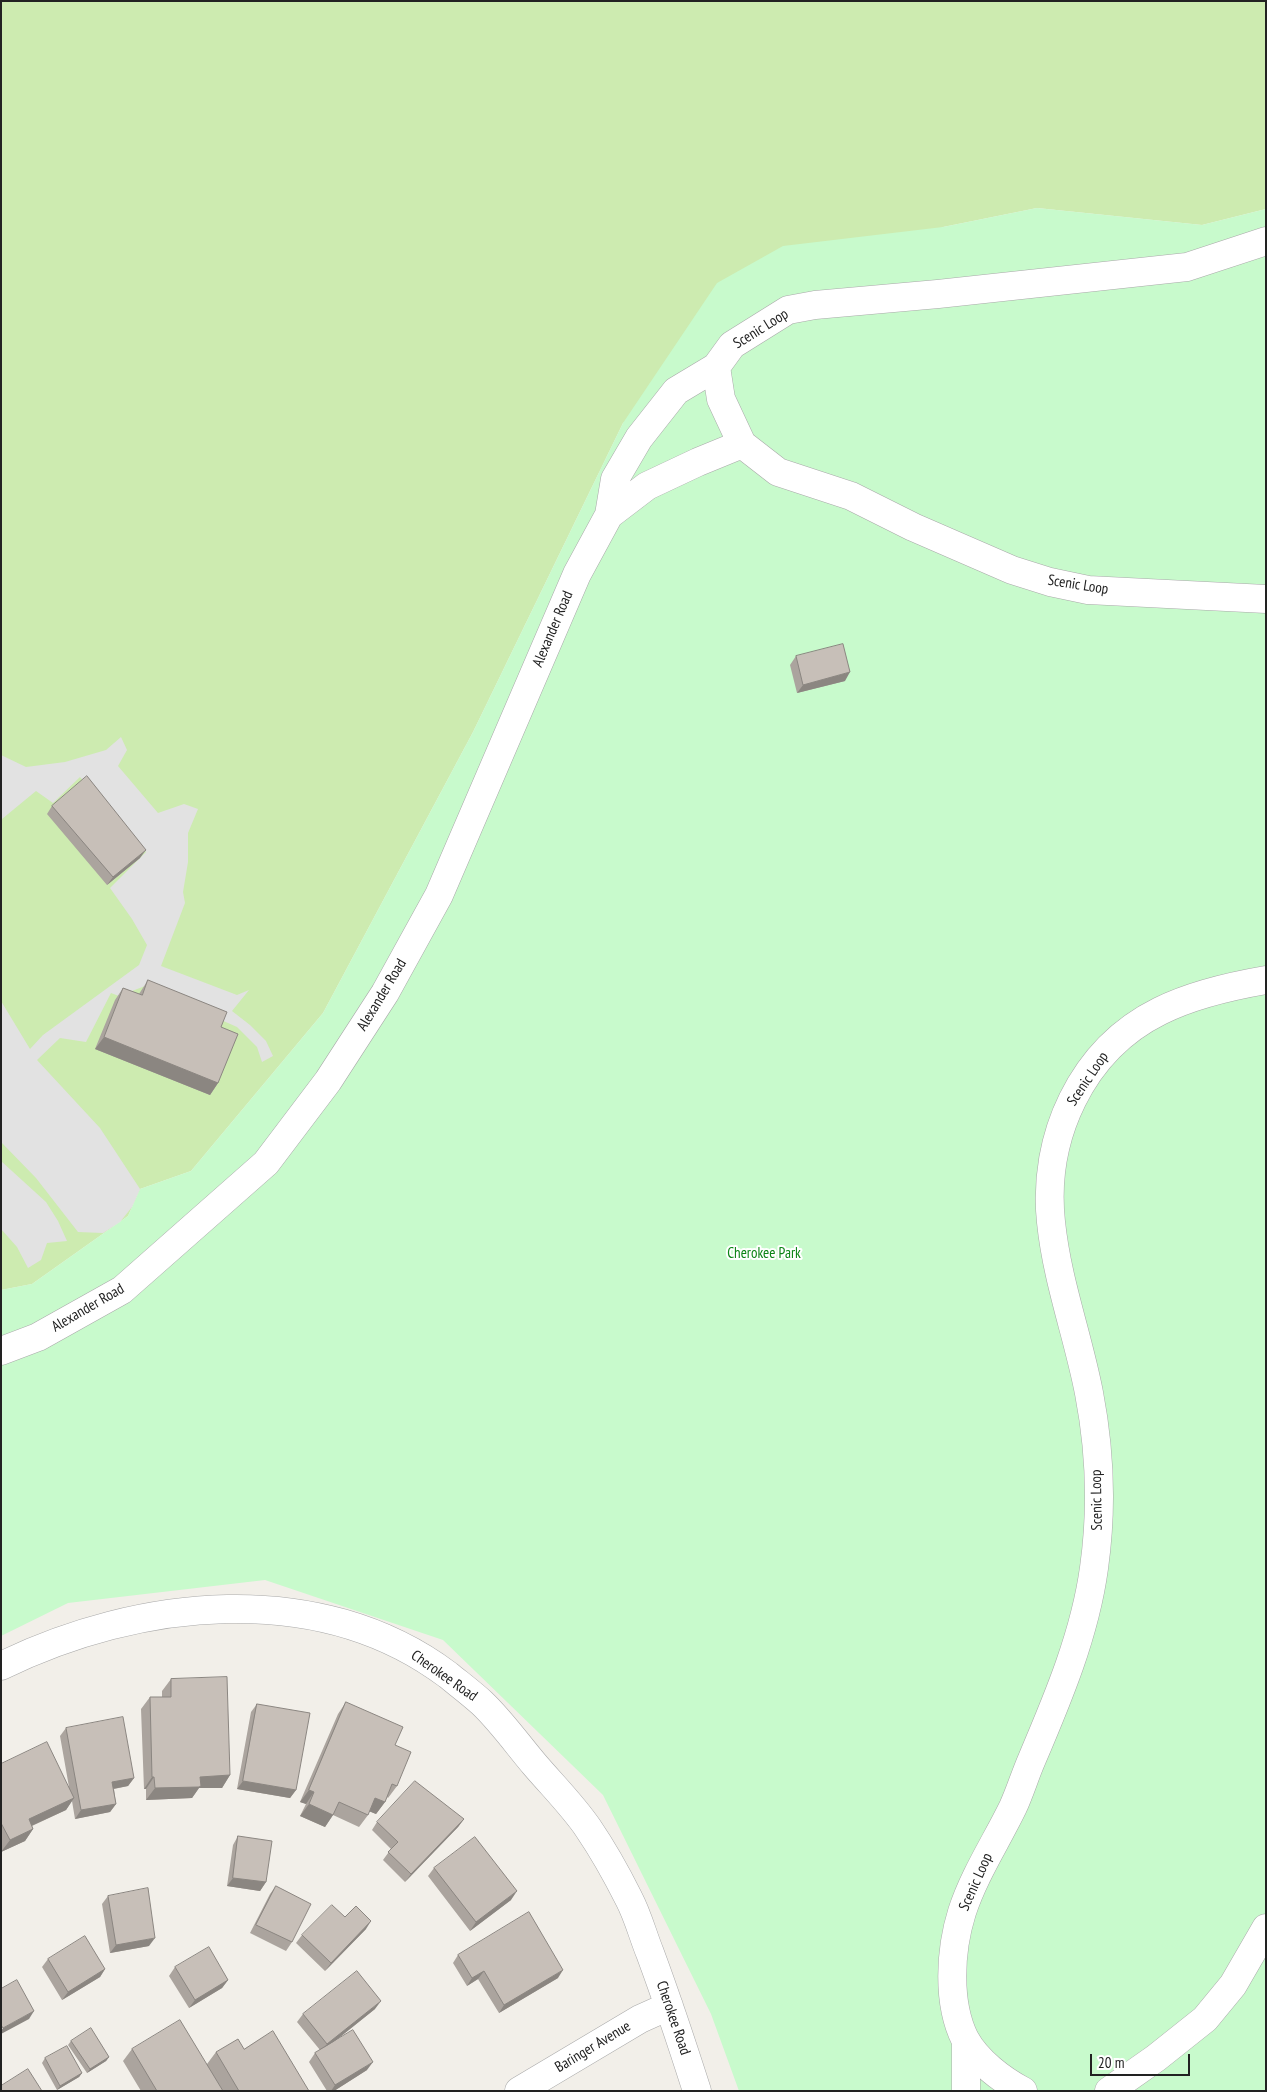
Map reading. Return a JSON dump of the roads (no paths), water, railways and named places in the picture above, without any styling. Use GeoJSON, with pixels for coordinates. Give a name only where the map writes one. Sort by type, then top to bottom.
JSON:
{"type":"FeatureCollection","features":[{"type":"Feature","properties":{"kind":"street","name":"Scenic Loop"},"geometry":{"type":"LineString","coordinates":[[1266,241],[1187,267],[788,310],[732,345],[716,367],[721,399],[742,444],[778,472],[851,496],[913,527],[1012,570],[1050,582],[1088,590],[1266,599]]}},
{"type":"Feature","properties":{"kind":"street","name":"Alexander Road"},"geometry":{"type":"LineString","coordinates":[[1,1351],[38,1337],[122,1290],[266,1163],[328,1081],[385,993],[439,896],[577,574],[609,515],[615,479],[640,438],[676,391],[716,367]]}},
{"type":"Feature","properties":{"kind":"street","name":"Alexander Road"},"geometry":{"type":"LineString","coordinates":[[609,515],[647,486],[742,444]]}},
{"type":"Feature","properties":{"kind":"street","name":"Scenic Loop"},"geometry":{"type":"LineString","coordinates":[[1023,2091],[994,2072],[966,2041],[954,2002],[952,1956],[957,1930],[972,1887],[1014,1804],[1060,1690],[1088,1601],[1098,1533],[1098,1478],[1092,1409],[1059,1272],[1051,1223],[1050,1174],[1056,1142],[1069,1106],[1079,1088],[1107,1051],[1130,1030],[1159,1011],[1175,1005],[1233,986],[1266,980]]}},
{"type":"Feature","properties":{"kind":"street","name":"Cherokee Road"},"geometry":{"type":"LineString","coordinates":[[1,1666],[79,1635],[115,1625],[170,1614],[217,1609],[264,1609],[306,1614],[347,1624],[406,1649],[446,1674],[482,1703],[588,1827],[631,1902],[669,2006],[697,2091]]}},
{"type":"Feature","properties":{"kind":"street"},"geometry":{"type":"LineString","coordinates":[[1109,2091],[1156,2058],[1205,2019],[1233,1985],[1266,1928]]}},
{"type":"Feature","properties":{"kind":"street","name":"Baringer Avenue"},"geometry":{"type":"LineString","coordinates":[[519,2091],[640,2019],[669,2006]]}},
{"type":"Feature","properties":{"kind":"street"},"geometry":{"type":"LineString","coordinates":[[966,2041],[966,2091]]}},
{"type":"Feature","properties":{"kind":"park label","name":"Cherokee Park"},"geometry":{"type":"Point","coordinates":[764,1254]}}]}
